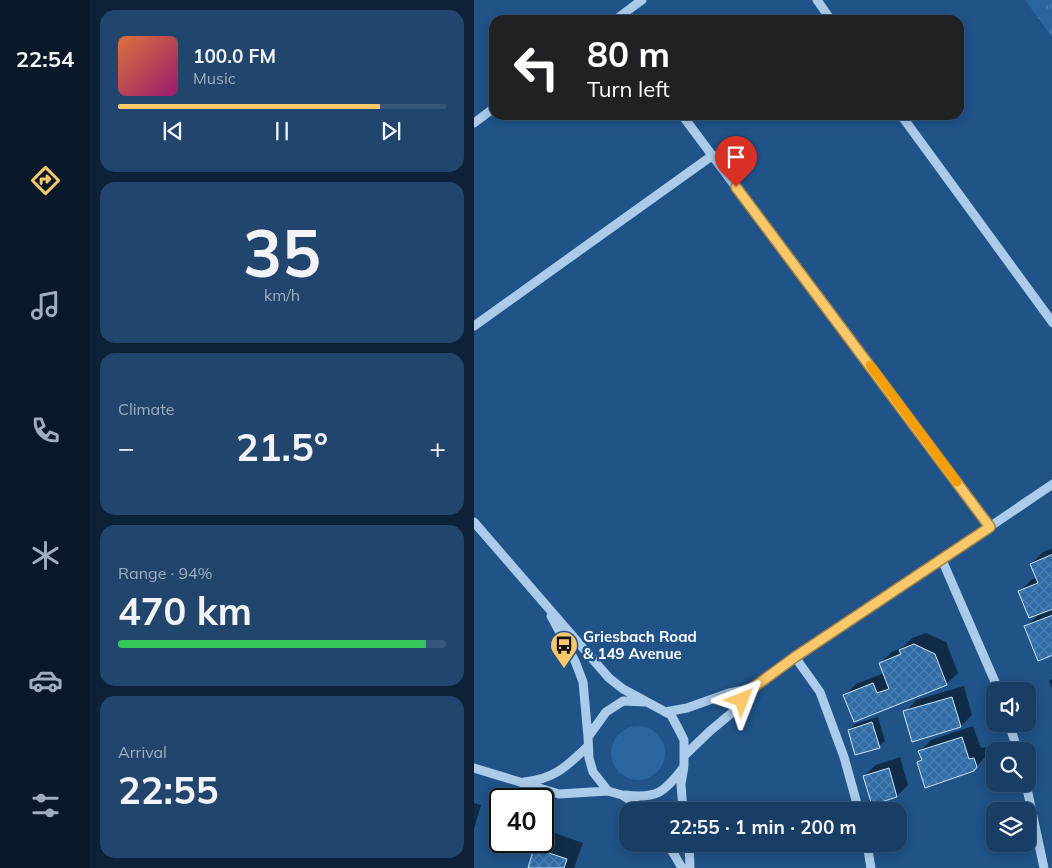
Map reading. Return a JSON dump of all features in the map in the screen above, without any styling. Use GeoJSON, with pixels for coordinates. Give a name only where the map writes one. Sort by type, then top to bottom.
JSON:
{"type":"FeatureCollection","features":[{"type":"Feature","properties":{"kind":"street"},"geometry":{"type":"LineString","coordinates":[[622,15],[642,0]]}},
{"type":"Feature","properties":{"kind":"street"},"geometry":{"type":"LineString","coordinates":[[817,0],[828,15]]}},
{"type":"Feature","properties":{"kind":"street"},"geometry":{"type":"LineString","coordinates":[[474,123],[489,112]]}},
{"type":"Feature","properties":{"kind":"street"},"geometry":{"type":"LineString","coordinates":[[686,120],[990,527]]}},
{"type":"Feature","properties":{"kind":"street"},"geometry":{"type":"LineString","coordinates":[[904,120],[1052,323]]}},
{"type":"Feature","properties":{"kind":"street"},"geometry":{"type":"LineString","coordinates":[[474,326],[713,155]]}},
{"type":"Feature","properties":{"kind":"street"},"geometry":{"type":"LineString","coordinates":[[684,756],[734,711],[750,690],[795,657],[942,560],[1052,484]]}},
{"type":"Feature","properties":{"kind":"street"},"geometry":{"type":"LineString","coordinates":[[474,522],[609,678],[623,689],[671,715],[684,740],[683,802]]}},
{"type":"Feature","properties":{"kind":"street"},"geometry":{"type":"LineString","coordinates":[[942,560],[995,682]]}},
{"type":"Feature","properties":{"kind":"street"},"geometry":{"type":"LineString","coordinates":[[544,602],[575,661],[583,682],[588,758],[593,772],[608,791]]}},
{"type":"Feature","properties":{"kind":"street"},"geometry":{"type":"LineString","coordinates":[[795,657],[820,692],[844,757],[856,802]]}},
{"type":"Feature","properties":{"kind":"street"},"geometry":{"type":"LineString","coordinates":[[665,712],[687,708],[729,693],[750,690]]}},
{"type":"Feature","properties":{"kind":"street"},"geometry":{"type":"LineString","coordinates":[[519,782],[540,780],[561,770],[588,741],[606,712],[623,701],[649,702]]}},
{"type":"Feature","properties":{"kind":"street"},"geometry":{"type":"LineString","coordinates":[[474,768],[559,794],[608,791],[622,795],[644,797],[659,792],[674,779],[684,766]]}},
{"type":"Feature","properties":{"kind":"street"},"geometry":{"type":"LineString","coordinates":[[1028,792],[1044,868]]}},
{"type":"Feature","properties":{"kind":"street"},"geometry":{"type":"LineString","coordinates":[[622,795],[633,802]]}},
{"type":"Feature","properties":{"kind":"street"},"geometry":{"type":"LineString","coordinates":[[673,852],[682,868]]}},
{"type":"Feature","properties":{"kind":"street"},"geometry":{"type":"LineString","coordinates":[[689,852],[690,868]]}},
{"type":"Feature","properties":{"kind":"street"},"geometry":{"type":"LineString","coordinates":[[868,852],[871,868]]}},
{"type":"Feature","properties":{"kind":"green space"},"geometry":{"type":"Polygon","coordinates":[[[1025,0],[1052,0],[1052,37],[1025,0]]]}},
{"type":"Feature","properties":{"kind":"green space"},"geometry":{"type":"Polygon","coordinates":[[[633,726],[643,726],[653,730],[661,738],[665,753],[661,768],[653,776],[643,780],[633,780],[623,776],[615,768],[611,758],[611,748],[615,738],[623,730],[633,726]]]}},
{"type":"Feature","properties":{"kind":"building"},"geometry":{"type":"Polygon","coordinates":[[[1053,554],[1053,609],[1029,618],[1018,591],[1038,583],[1030,564],[1053,554]]]}},
{"type":"Feature","properties":{"kind":"building"},"geometry":{"type":"Polygon","coordinates":[[[1053,615],[1053,655],[1038,661],[1024,626],[1053,615]]]}},
{"type":"Feature","properties":{"kind":"building"},"geometry":{"type":"Polygon","coordinates":[[[914,644],[935,654],[947,685],[854,722],[843,695],[873,683],[877,693],[889,689],[879,663],[901,654],[899,650],[914,644]]]}},
{"type":"Feature","properties":{"kind":"building"},"geometry":{"type":"Polygon","coordinates":[[[952,697],[961,727],[912,742],[903,711],[952,697]]]}},
{"type":"Feature","properties":{"kind":"building"},"geometry":{"type":"Polygon","coordinates":[[[872,722],[880,748],[855,755],[848,730],[872,722]]]}},
{"type":"Feature","properties":{"kind":"building"},"geometry":{"type":"Polygon","coordinates":[[[962,737],[969,759],[974,758],[977,767],[974,771],[925,788],[917,762],[922,760],[918,751],[962,737]]]}},
{"type":"Feature","properties":{"kind":"building"},"geometry":{"type":"Polygon","coordinates":[[[889,768],[897,797],[881,802],[871,802],[863,776],[889,768]]]}},
{"type":"Feature","properties":{"kind":"building"},"geometry":{"type":"Polygon","coordinates":[[[532,853],[549,853],[567,859],[564,868],[528,868],[532,853]]]}},
{"type":"Feature","properties":{"kind":"slow traffic"},"geometry":{"type":"LineString","coordinates":[[870,365],[957,482]]}},
{"type":"Feature","properties":{"kind":"place","name":"Griesbach Road & 149 Avenue"},"geometry":{"type":"Point","coordinates":[564,669]}},
{"type":"Feature","properties":{"kind":"route"},"geometry":{"type":"LineString","coordinates":[[736,187],[990,527],[795,657],[750,690],[742,700]]}}]}
